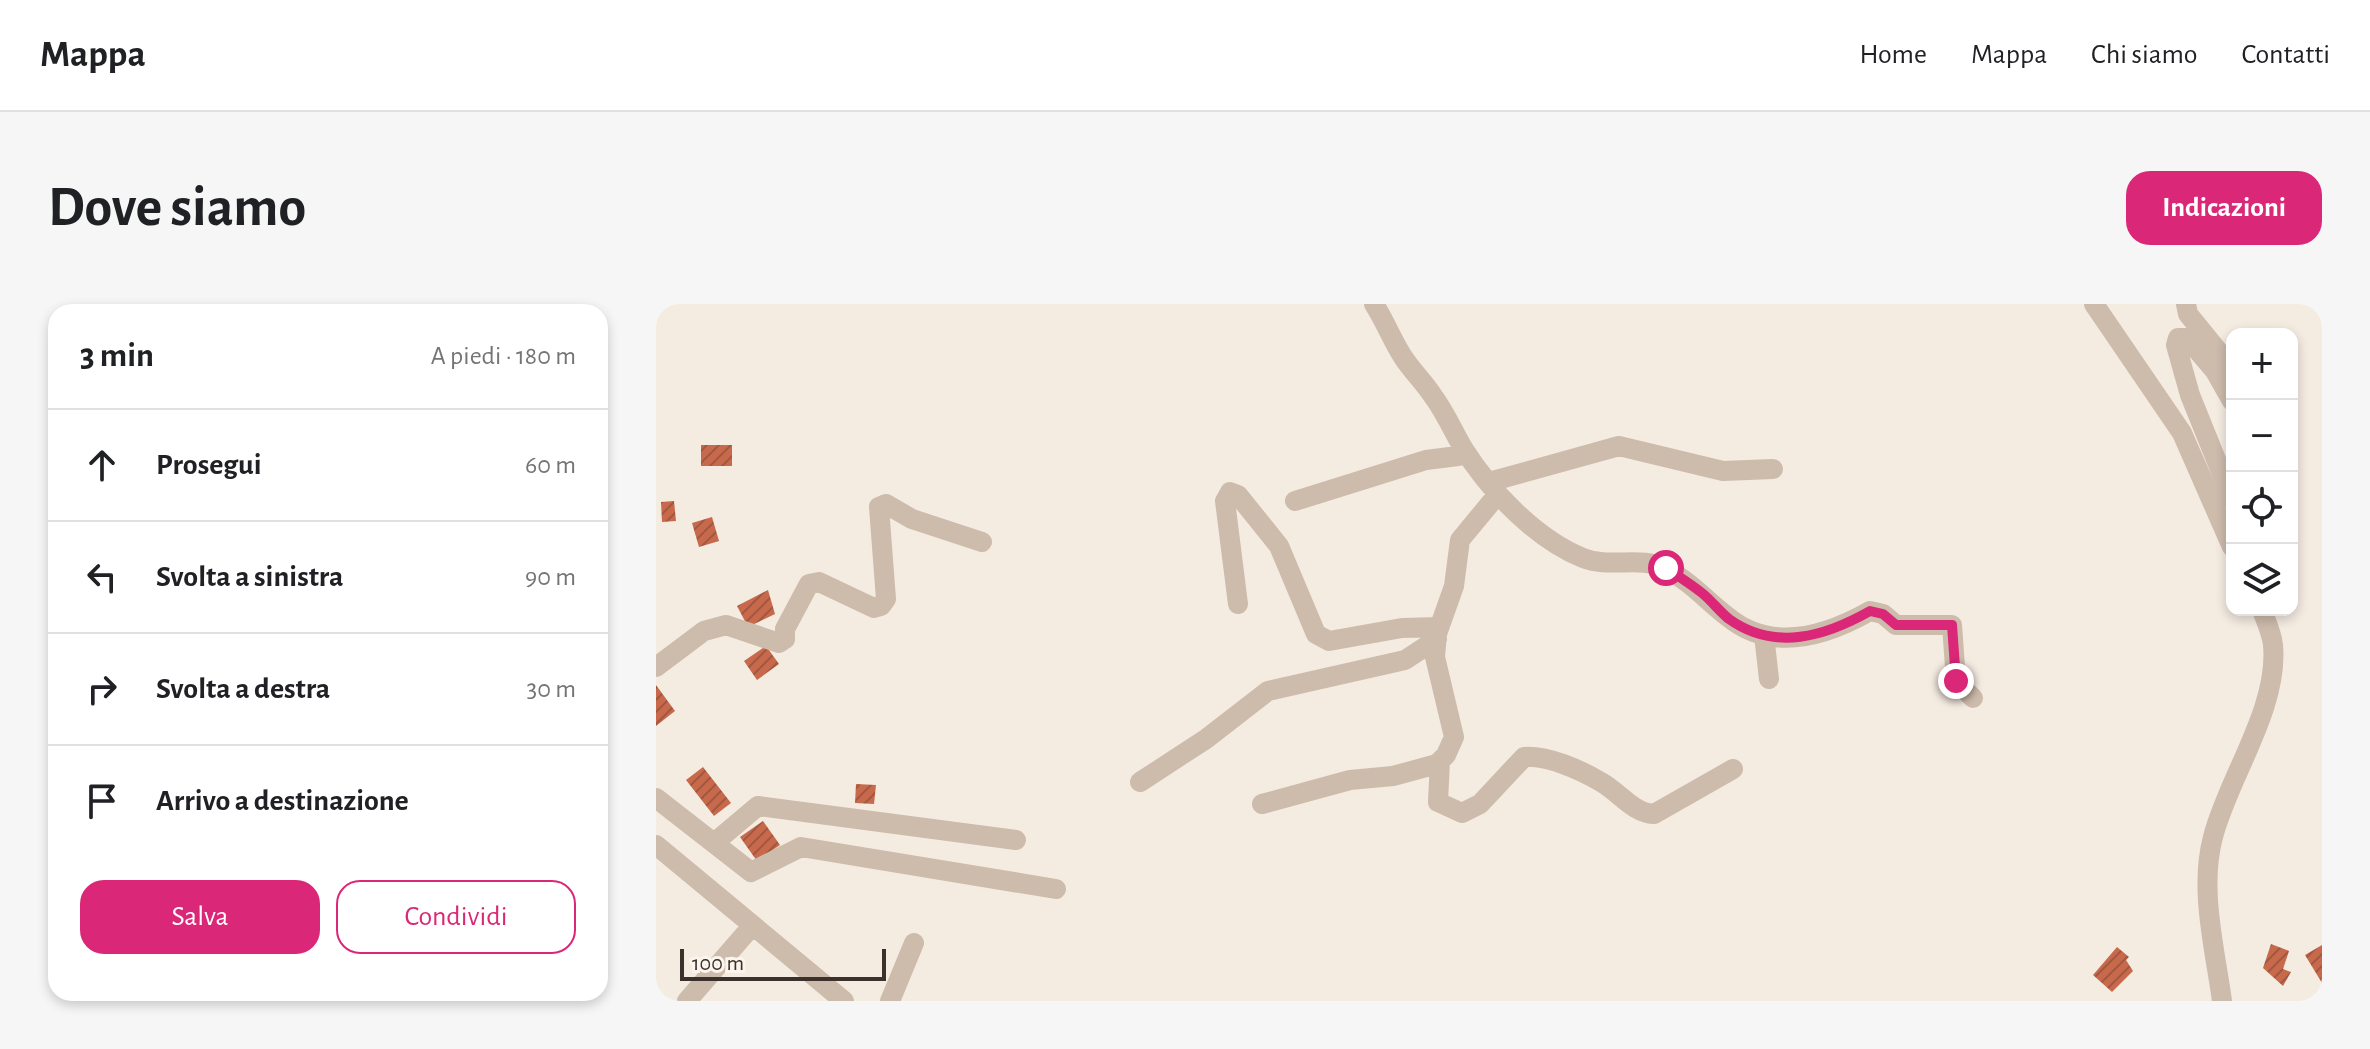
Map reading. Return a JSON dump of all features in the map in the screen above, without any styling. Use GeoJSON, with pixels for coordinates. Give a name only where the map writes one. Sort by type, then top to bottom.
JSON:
{"type":"FeatureCollection","features":[{"type":"Feature","properties":{"kind":"street"},"geometry":{"type":"LineString","coordinates":[[1374,304],[1403,358],[1434,397],[1465,451],[1494,488],[1540,531],[1583,558],[1612,565],[1651,563],[1666,568],[1701,592],[1730,619],[1764,635],[1810,637],[1837,630],[1870,611],[1883,614],[1896,625],[1952,625],[1956,681],[1973,698]]}},
{"type":"Feature","properties":{"kind":"street"},"geometry":{"type":"LineString","coordinates":[[2094,304],[2182,433],[2226,533]]}},
{"type":"Feature","properties":{"kind":"street"},"geometry":{"type":"LineString","coordinates":[[2186,304],[2188,314],[2226,361]]}},
{"type":"Feature","properties":{"kind":"street"},"geometry":{"type":"LineString","coordinates":[[2226,484],[2190,395],[2176,345],[2178,338],[2187,338],[2197,346],[2231,400]]}},
{"type":"Feature","properties":{"kind":"street"},"geometry":{"type":"LineString","coordinates":[[1733,769],[1654,814],[1643,813],[1600,781],[1537,756],[1524,757],[1480,804],[1462,813],[1438,802],[1440,761],[1454,737],[1435,657],[1438,633],[1454,586],[1460,540],[1494,488],[1619,446],[1723,471],[1773,469]]}},
{"type":"Feature","properties":{"kind":"street"},"geometry":{"type":"LineString","coordinates":[[1295,501],[1426,460],[1458,456],[1465,451]]}},
{"type":"Feature","properties":{"kind":"street"},"geometry":{"type":"LineString","coordinates":[[1238,604],[1225,501],[1230,492],[1238,495],[1279,546],[1316,634],[1329,641],[1402,628],[1438,633]]}},
{"type":"Feature","properties":{"kind":"street"},"geometry":{"type":"LineString","coordinates":[[656,667],[704,631],[726,625],[779,643],[785,639],[785,629],[809,584],[819,582],[874,608],[881,606],[886,599],[879,507],[886,504],[912,519],[982,542]]}},
{"type":"Feature","properties":{"kind":"street"},"geometry":{"type":"LineString","coordinates":[[2222,1001],[2210,904],[2212,838],[2260,714],[2272,671],[2273,644],[2264,616]]}},
{"type":"Feature","properties":{"kind":"street"},"geometry":{"type":"LineString","coordinates":[[1140,782],[1206,739],[1268,691],[1405,660],[1438,633]]}},
{"type":"Feature","properties":{"kind":"street"},"geometry":{"type":"LineString","coordinates":[[1764,635],[1769,679]]}},
{"type":"Feature","properties":{"kind":"street"},"geometry":{"type":"LineString","coordinates":[[1262,804],[1350,780],[1393,776],[1440,761]]}},
{"type":"Feature","properties":{"kind":"street"},"geometry":{"type":"LineString","coordinates":[[656,798],[751,872],[801,847],[1056,889]]}},
{"type":"Feature","properties":{"kind":"street"},"geometry":{"type":"LineString","coordinates":[[714,843],[758,806],[1016,840]]}},
{"type":"Feature","properties":{"kind":"street"},"geometry":{"type":"LineString","coordinates":[[656,845],[844,1001]]}},
{"type":"Feature","properties":{"kind":"street"},"geometry":{"type":"LineString","coordinates":[[687,1001],[752,926]]}},
{"type":"Feature","properties":{"kind":"street"},"geometry":{"type":"LineString","coordinates":[[890,1001],[914,943]]}},
{"type":"Feature","properties":{"kind":"building"},"geometry":{"type":"Polygon","coordinates":[[[701,445],[732,445],[732,466],[701,466],[701,445]]]}},
{"type":"Feature","properties":{"kind":"building"},"geometry":{"type":"Polygon","coordinates":[[[674,501],[676,521],[662,522],[661,502],[674,501]]]}},
{"type":"Feature","properties":{"kind":"building"},"geometry":{"type":"Polygon","coordinates":[[[712,517],[719,541],[699,547],[692,523],[712,517]]]}},
{"type":"Feature","properties":{"kind":"building"},"geometry":{"type":"Polygon","coordinates":[[[768,590],[775,614],[748,627],[737,606],[768,590]]]}},
{"type":"Feature","properties":{"kind":"building"},"geometry":{"type":"Polygon","coordinates":[[[766,646],[779,664],[757,680],[744,661],[766,646]]]}},
{"type":"Feature","properties":{"kind":"building"},"geometry":{"type":"Polygon","coordinates":[[[656,685],[675,711],[656,726],[656,685]]]}},
{"type":"Feature","properties":{"kind":"building"},"geometry":{"type":"Polygon","coordinates":[[[703,767],[731,803],[714,816],[686,780],[703,767]]]}},
{"type":"Feature","properties":{"kind":"building"},"geometry":{"type":"Polygon","coordinates":[[[856,784],[876,785],[874,804],[855,803],[856,784]]]}},
{"type":"Feature","properties":{"kind":"building"},"geometry":{"type":"Polygon","coordinates":[[[763,821],[780,845],[757,861],[740,837],[763,821]]]}},
{"type":"Feature","properties":{"kind":"building"},"geometry":{"type":"Polygon","coordinates":[[[2271,944],[2289,951],[2283,969],[2291,972],[2283,986],[2263,968],[2271,944]]]}},
{"type":"Feature","properties":{"kind":"building"},"geometry":{"type":"Polygon","coordinates":[[[2322,945],[2322,983],[2305,955],[2322,945]]]}},
{"type":"Feature","properties":{"kind":"building"},"geometry":{"type":"Polygon","coordinates":[[[2117,947],[2129,957],[2126,960],[2133,971],[2112,992],[2093,975],[2117,947]]]}},
{"type":"Feature","properties":{"kind":"route"},"geometry":{"type":"LineString","coordinates":[[1666,568],[1701,592],[1730,619],[1771,638],[1810,637],[1837,630],[1870,611],[1883,614],[1896,625],[1952,625],[1955,632],[1956,681]]}}]}
